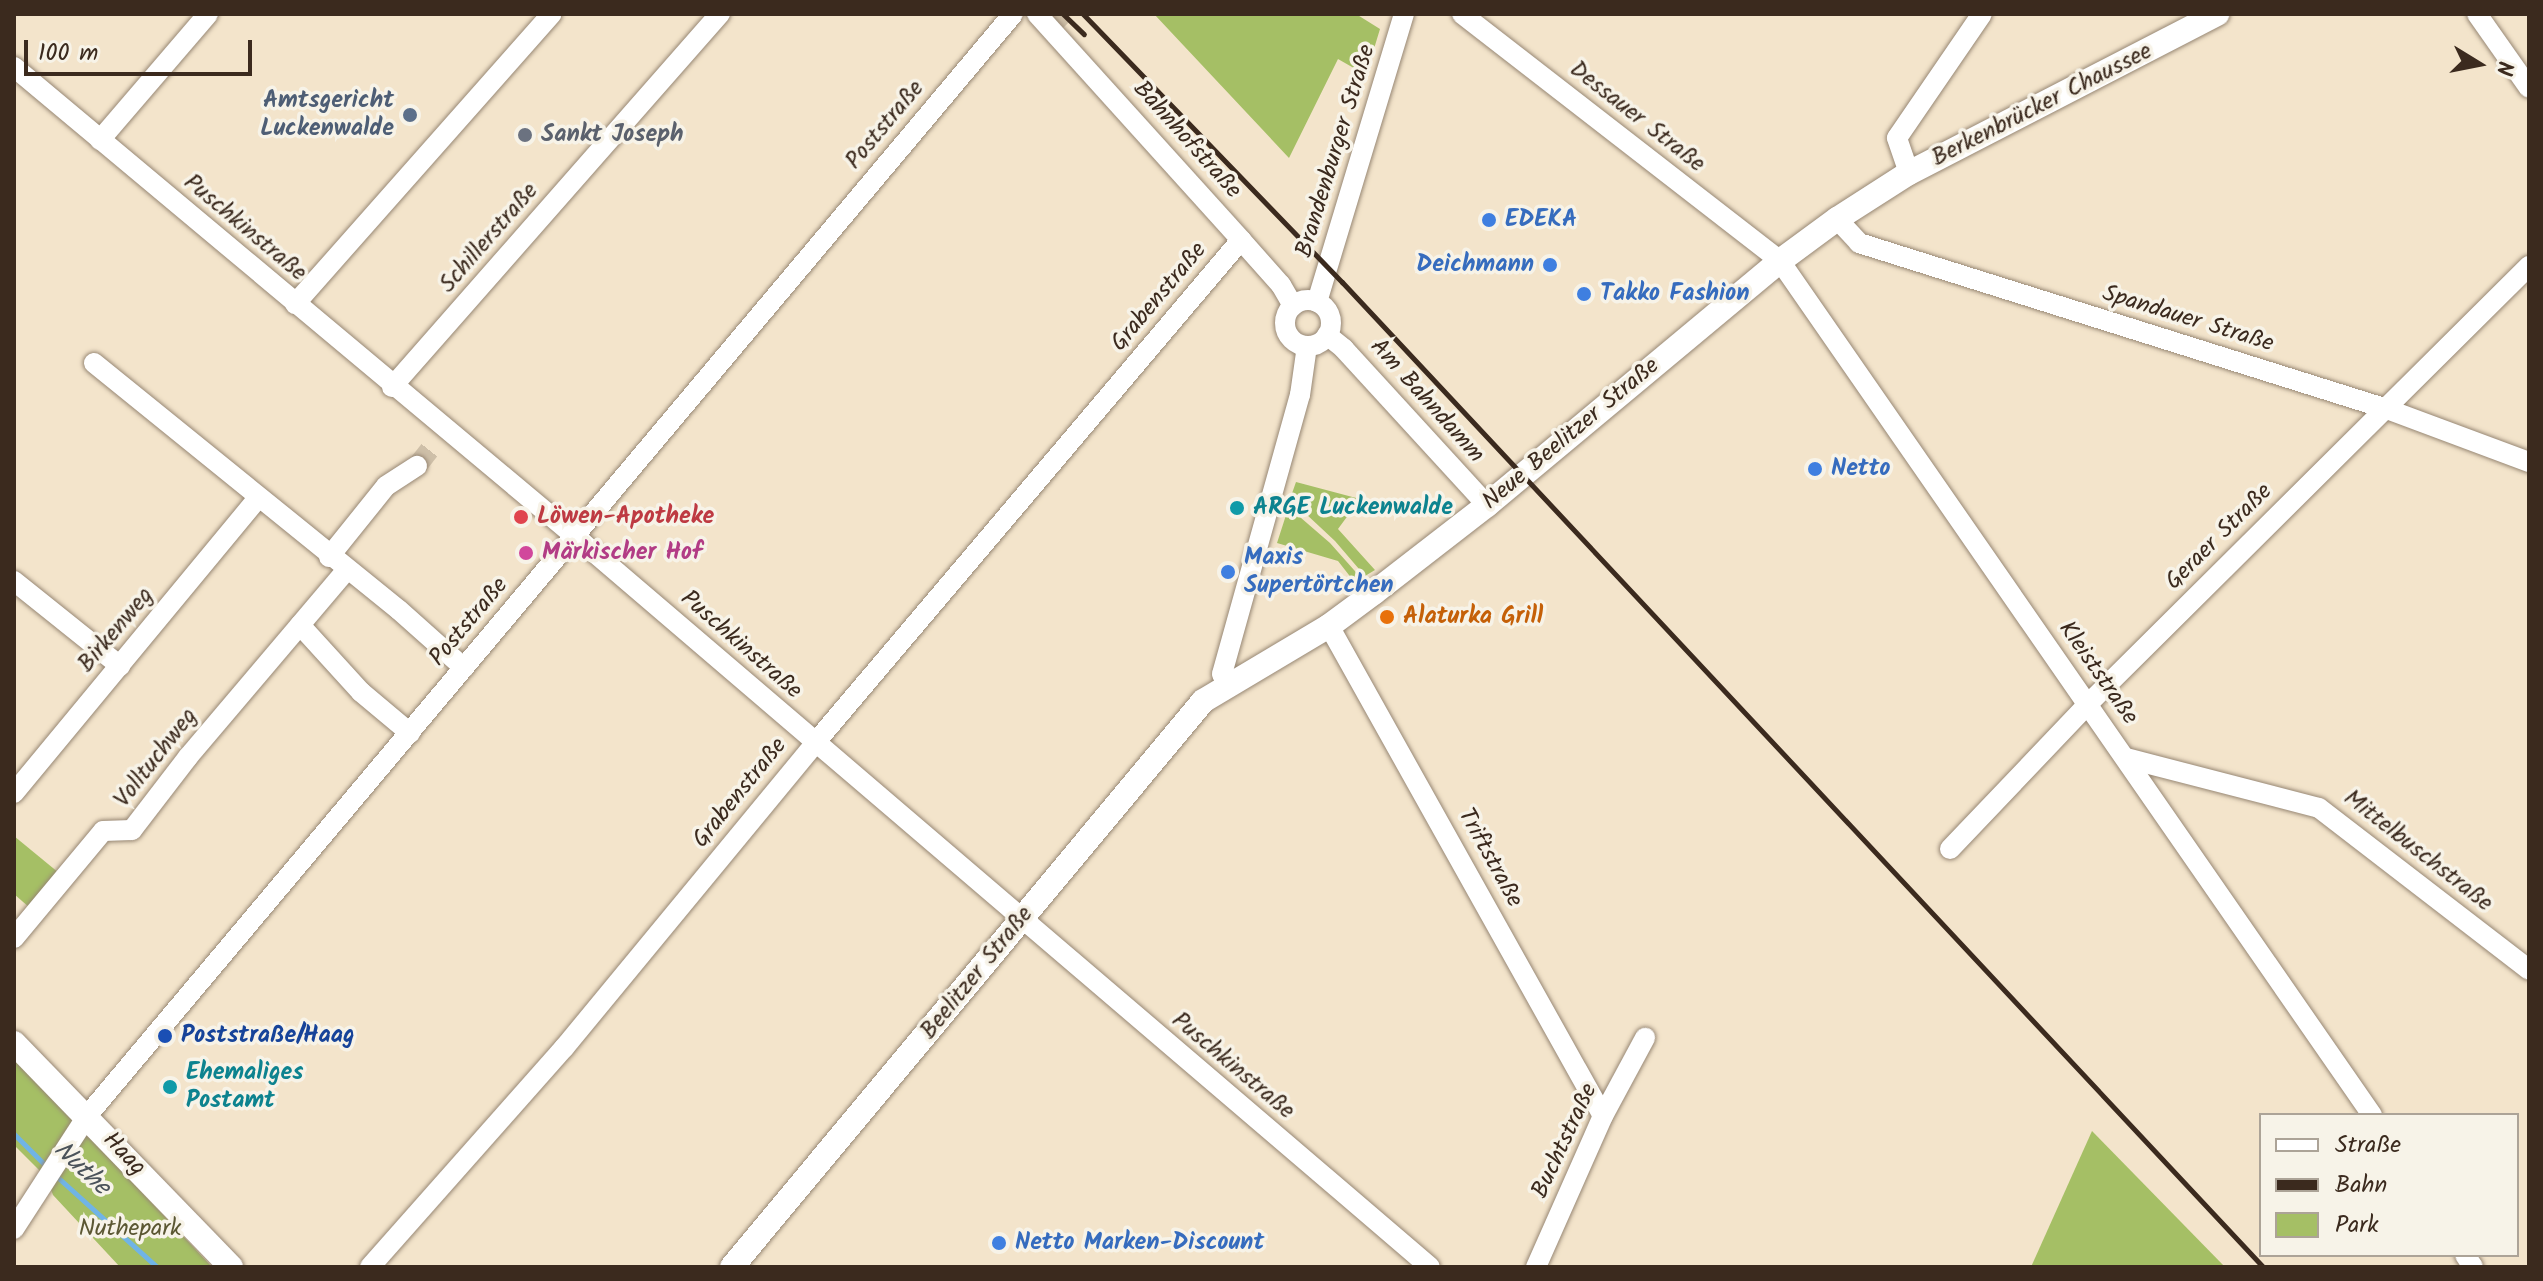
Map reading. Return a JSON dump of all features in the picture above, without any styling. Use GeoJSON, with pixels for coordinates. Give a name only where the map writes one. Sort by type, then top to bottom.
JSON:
{"type":"FeatureCollection","features":[{"type":"Feature","properties":{"kind":"main road","name":"Berkenbrücker Chaussee"},"geometry":{"type":"LineString","coordinates":[[1909,173],[2217,14]]}},
{"type":"Feature","properties":{"kind":"main road","name":"Neue Beelitzer Straße"},"geometry":{"type":"LineString","coordinates":[[1227,685],[1329,626],[1487,505],[1780,261],[1837,219],[1909,173]]}},
{"type":"Feature","properties":{"kind":"main road","name":"Beelitzer Straße"},"geometry":{"type":"LineString","coordinates":[[732,1267],[1203,701],[1227,685]]}},
{"type":"Feature","properties":{"kind":"main road","name":"Haag"},"geometry":{"type":"LineString","coordinates":[[14,1043],[231,1267]]}},
{"type":"Feature","properties":{"kind":"street"},"geometry":{"type":"LineString","coordinates":[[100,140],[208,14]]}},
{"type":"Feature","properties":{"kind":"street"},"geometry":{"type":"LineString","coordinates":[[295,304],[552,14]]}},
{"type":"Feature","properties":{"kind":"street","name":"Schillerstraße"},"geometry":{"type":"LineString","coordinates":[[392,387],[720,14]]}},
{"type":"Feature","properties":{"kind":"street","name":"Poststraße"},"geometry":{"type":"LineString","coordinates":[[14,1229],[87,1116],[1013,14]]}},
{"type":"Feature","properties":{"kind":"street","name":"Bahnhofstraße"},"geometry":{"type":"LineString","coordinates":[[1037,14],[1281,285],[1293,306]]}},
{"type":"Feature","properties":{"kind":"street","name":"Brandenburger Straße"},"geometry":{"type":"LineString","coordinates":[[1317,302],[1404,14]]}},
{"type":"Feature","properties":{"kind":"street","name":"Dessauer Straße"},"geometry":{"type":"LineString","coordinates":[[1462,14],[1780,261]]}},
{"type":"Feature","properties":{"kind":"street"},"geometry":{"type":"LineString","coordinates":[[1909,173],[1897,138],[1982,14]]}},
{"type":"Feature","properties":{"kind":"street"},"geometry":{"type":"LineString","coordinates":[[2477,14],[2529,88]]}},
{"type":"Feature","properties":{"kind":"street","name":"Puschkinstraße"},"geometry":{"type":"LineString","coordinates":[[14,67],[392,387],[440,438],[574,536],[1430,1267]]}},
{"type":"Feature","properties":{"kind":"street","name":"Spandauer Straße"},"geometry":{"type":"LineString","coordinates":[[1837,219],[1859,243],[2384,408],[2529,462]]}},
{"type":"Feature","properties":{"kind":"street","name":"Grabenstraße"},"geometry":{"type":"LineString","coordinates":[[370,1267],[564,1048],[815,743],[1241,240]]}},
{"type":"Feature","properties":{"kind":"street","name":"Kleiststraße"},"geometry":{"type":"LineString","coordinates":[[1780,261],[2371,1113]]}},
{"type":"Feature","properties":{"kind":"street","name":"Geraer Straße"},"geometry":{"type":"LineString","coordinates":[[1950,849],[2088,704],[2529,266]]}},
{"type":"Feature","properties":{"kind":"street"},"geometry":{"type":"LineString","coordinates":[[1307,300],[1317,302],[1328,313],[1327,335],[1307,346],[1288,334],[1285,319],[1293,306],[1307,300]]}},
{"type":"Feature","properties":{"kind":"street","name":"Am Bahndamm"},"geometry":{"type":"LineString","coordinates":[[1327,335],[1344,349],[1487,505]]}},
{"type":"Feature","properties":{"kind":"street"},"geometry":{"type":"LineString","coordinates":[[1227,685],[1222,674],[1300,395],[1307,346]]}},
{"type":"Feature","properties":{"kind":"street"},"geometry":{"type":"LineString","coordinates":[[94,363],[257,499],[399,610],[464,668]]}},
{"type":"Feature","properties":{"kind":"street"},"geometry":{"type":"LineString","coordinates":[[329,557],[386,486],[417,466]]}},
{"type":"Feature","properties":{"kind":"street","name":"Birkenweg"},"geometry":{"type":"LineString","coordinates":[[14,793],[257,499]]}},
{"type":"Feature","properties":{"kind":"street","name":"Volltuchweg"},"geometry":{"type":"LineString","coordinates":[[14,938],[103,831],[132,830],[188,757],[346,571]]}},
{"type":"Feature","properties":{"kind":"street"},"geometry":{"type":"LineString","coordinates":[[14,581],[120,666]]}},
{"type":"Feature","properties":{"kind":"street"},"geometry":{"type":"LineString","coordinates":[[300,625],[361,692],[410,733]]}},
{"type":"Feature","properties":{"kind":"street","name":"Triftstraße"},"geometry":{"type":"LineString","coordinates":[[1329,626],[1603,1116]]}},
{"type":"Feature","properties":{"kind":"street","name":"Mittelbuschstraße"},"geometry":{"type":"LineString","coordinates":[[2126,758],[2319,808],[2529,970]]}},
{"type":"Feature","properties":{"kind":"street","name":"Buchtstraße"},"geometry":{"type":"LineString","coordinates":[[1536,1267],[1603,1116],[1645,1038]]}},
{"type":"Feature","properties":{"kind":"green space"},"geometry":{"type":"Polygon","coordinates":[[[1154,14],[1356,14],[1380,29],[1366,75],[1338,59],[1289,158],[1154,14]]]}},
{"type":"Feature","properties":{"kind":"green space"},"geometry":{"type":"Polygon","coordinates":[[[1296,482],[1360,499],[1338,529],[1375,570],[1365,576],[1335,541],[1290,499],[1296,482]]]}},
{"type":"Feature","properties":{"kind":"green space"},"geometry":{"type":"Polygon","coordinates":[[[1293,511],[1330,543],[1362,579],[1356,584],[1338,561],[1277,543],[1287,512],[1293,511]]]}},
{"type":"Feature","properties":{"kind":"green space"},"geometry":{"type":"Polygon","coordinates":[[[14,836],[59,873],[30,908],[14,894],[14,836]]]}},
{"type":"Feature","properties":{"kind":"green space","name":"Nuthepark"},"geometry":{"type":"Polygon","coordinates":[[[14,1058],[212,1267],[120,1267],[53,1195],[46,1177],[14,1145],[14,1058]]]}},
{"type":"Feature","properties":{"kind":"green space"},"geometry":{"type":"Polygon","coordinates":[[[2092,1131],[2225,1267],[2031,1267],[2092,1131]]]}},
{"type":"Feature","properties":{"kind":"waterway","name":"Nuthe"},"geometry":{"type":"LineString","coordinates":[[14,1134],[47,1167]]}},
{"type":"Feature","properties":{"kind":"waterway","name":"Nuthe"},"geometry":{"type":"LineString","coordinates":[[54,1174],[157,1267]]}},
{"type":"Feature","properties":{"kind":"tunnel"},"geometry":{"type":"LineString","coordinates":[[1050,27],[1063,14]]}},
{"type":"Feature","properties":{"kind":"tunnel"},"geometry":{"type":"LineString","coordinates":[[417,466],[434,444]]}},
{"type":"Feature","properties":{"kind":"railway"},"geometry":{"type":"LineString","coordinates":[[1063,14],[1084,34]]}},
{"type":"Feature","properties":{"kind":"railway"},"geometry":{"type":"LineString","coordinates":[[1083,14],[1342,282],[2263,1267]]}},
{"type":"Feature","properties":{"kind":"place","name":"Amtsgericht Luckenwalde"},"geometry":{"type":"Point","coordinates":[410,115]}},
{"type":"Feature","properties":{"kind":"place","name":"Sankt Joseph"},"geometry":{"type":"Point","coordinates":[525,135]}},
{"type":"Feature","properties":{"kind":"place","name":"EDEKA"},"geometry":{"type":"Point","coordinates":[1489,220]}},
{"type":"Feature","properties":{"kind":"place","name":"Deichmann"},"geometry":{"type":"Point","coordinates":[1550,265]}},
{"type":"Feature","properties":{"kind":"place","name":"Takko Fashion"},"geometry":{"type":"Point","coordinates":[1584,294]}},
{"type":"Feature","properties":{"kind":"place","name":"Netto"},"geometry":{"type":"Point","coordinates":[1815,469]}},
{"type":"Feature","properties":{"kind":"place","name":"ARGE Luckenwalde"},"geometry":{"type":"Point","coordinates":[1237,508]}},
{"type":"Feature","properties":{"kind":"place","name":"Löwen-Apotheke"},"geometry":{"type":"Point","coordinates":[521,517]}},
{"type":"Feature","properties":{"kind":"place","name":"Märkischer Hof"},"geometry":{"type":"Point","coordinates":[526,553]}},
{"type":"Feature","properties":{"kind":"place","name":"Maxis Supertörtchen"},"geometry":{"type":"Point","coordinates":[1228,572]}},
{"type":"Feature","properties":{"kind":"place","name":"Alaturka Grill"},"geometry":{"type":"Point","coordinates":[1387,617]}},
{"type":"Feature","properties":{"kind":"place","name":"Poststraße/Haag"},"geometry":{"type":"Point","coordinates":[165,1036]}},
{"type":"Feature","properties":{"kind":"place","name":"Ehemaliges Postamt"},"geometry":{"type":"Point","coordinates":[170,1087]}},
{"type":"Feature","properties":{"kind":"place","name":"Netto Marken-Discount"},"geometry":{"type":"Point","coordinates":[999,1243]}}]}
